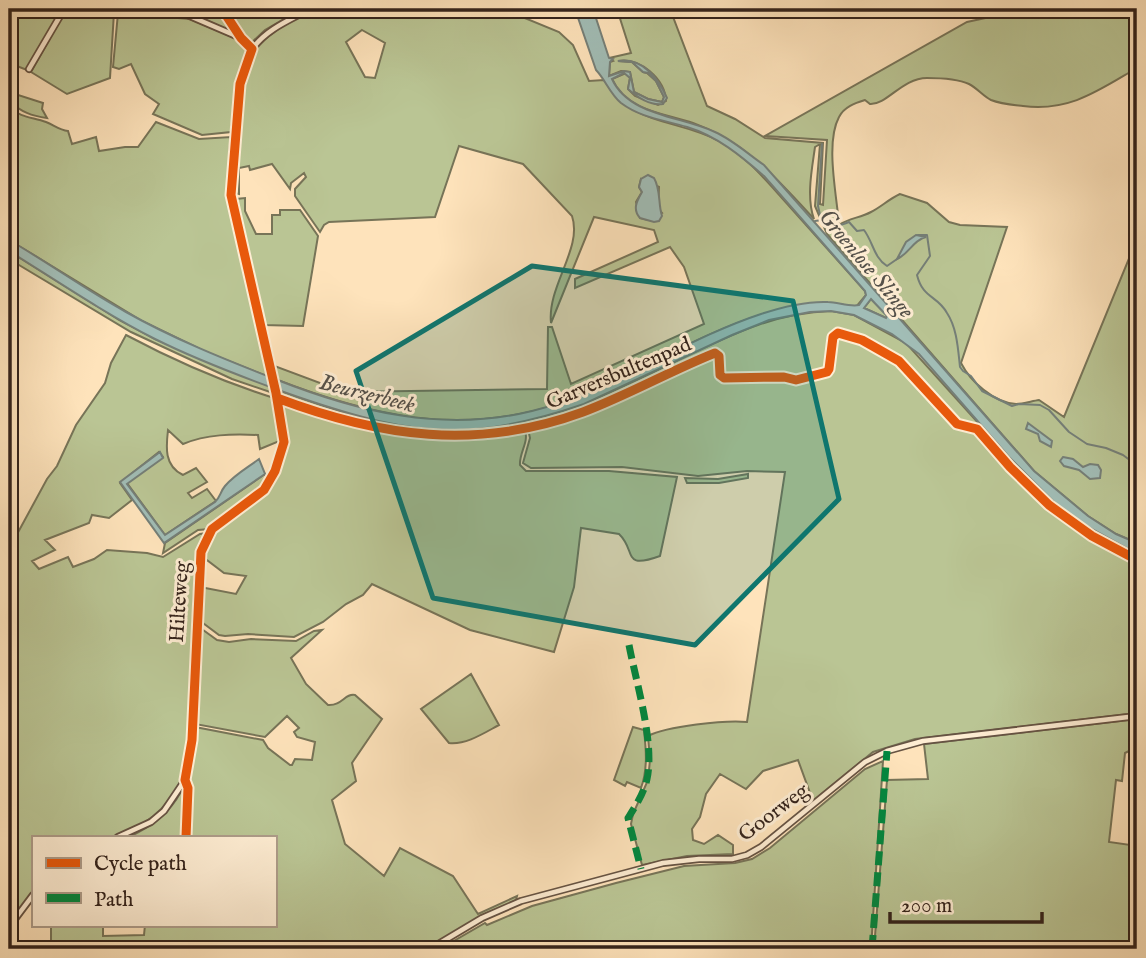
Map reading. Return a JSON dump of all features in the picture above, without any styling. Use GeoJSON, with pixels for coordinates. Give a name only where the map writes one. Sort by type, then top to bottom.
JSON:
{"type":"FeatureCollection","features":[{"type":"Feature","properties":{"kind":"street"},"geometry":{"type":"LineString","coordinates":[[30,69],[63,11],[70,9],[185,14],[242,38],[253,49],[272,30],[310,9]]}},
{"type":"Feature","properties":{"kind":"street","name":"Hilteweg"},"geometry":{"type":"LineString","coordinates":[[120,836],[151,822],[164,811],[185,780],[192,740],[201,552],[212,529],[264,490],[275,471],[284,442],[272,374],[231,195],[240,84],[253,49]]}},
{"type":"Feature","properties":{"kind":"street","name":"Goorweg"},"geometry":{"type":"LineString","coordinates":[[430,949],[482,918],[521,901],[663,863],[732,859],[747,855],[761,847],[865,762],[896,747],[923,741],[1137,716]]}},
{"type":"Feature","properties":{"kind":"street"},"geometry":{"type":"LineString","coordinates":[[9,927],[32,896]]}},
{"type":"Feature","properties":{"kind":"highlighted area"},"geometry":{"type":"Polygon","coordinates":[[[532,266],[793,301],[839,499],[695,645],[433,598],[356,371],[532,266]]]}},
{"type":"Feature","properties":{"kind":"green space"},"geometry":{"type":"Polygon","coordinates":[[[9,9],[62,9],[27,70],[9,63],[9,9]]]}},
{"type":"Feature","properties":{"kind":"green space"},"geometry":{"type":"Polygon","coordinates":[[[122,9],[220,9],[238,35],[189,12],[122,9]]]}},
{"type":"Feature","properties":{"kind":"green space"},"geometry":{"type":"Polygon","coordinates":[[[226,9],[301,9],[265,30],[250,44],[226,9]]]}},
{"type":"Feature","properties":{"kind":"green space"},"geometry":{"type":"Polygon","coordinates":[[[314,9],[503,9],[559,32],[573,45],[589,81],[604,80],[615,95],[641,114],[703,134],[739,155],[774,189],[866,295],[856,307],[820,304],[783,309],[744,320],[593,391],[522,414],[486,419],[415,417],[345,403],[275,379],[272,365],[344,392],[547,389],[548,327],[552,327],[571,384],[704,324],[684,267],[670,247],[575,288],[575,279],[658,242],[654,230],[594,217],[551,323],[554,295],[573,241],[572,216],[523,164],[459,146],[435,217],[329,222],[320,232],[295,196],[295,189],[306,177],[304,173],[291,183],[290,189],[272,164],[250,170],[249,166],[239,168],[239,194],[235,193],[237,118],[249,61],[268,36],[314,9]],[[362,30],[346,42],[365,77],[375,78],[385,43],[362,30]],[[641,179],[639,187],[642,192],[636,202],[640,218],[648,220],[662,213],[658,208],[659,187],[641,179]]]}},
{"type":"Feature","properties":{"kind":"green space"},"geometry":{"type":"Polygon","coordinates":[[[617,9],[670,9],[707,106],[735,119],[765,138],[823,143],[820,204],[823,205],[827,140],[765,136],[967,22],[1027,9],[1137,9],[1137,68],[1097,91],[1055,106],[1023,106],[991,100],[969,84],[959,81],[918,79],[902,86],[883,100],[870,104],[865,100],[844,111],[835,128],[832,155],[839,225],[871,212],[900,194],[927,203],[949,222],[1007,227],[961,363],[970,377],[984,390],[1008,403],[1039,400],[1064,417],[1137,239],[1137,543],[1116,534],[1088,516],[1034,471],[827,234],[815,206],[820,144],[815,147],[810,183],[814,219],[760,163],[729,140],[693,123],[646,109],[626,98],[618,90],[612,79],[626,73],[630,78],[628,89],[635,96],[658,105],[666,101],[665,93],[656,78],[635,62],[618,61],[632,62],[656,81],[664,97],[662,102],[634,92],[630,72],[621,71],[609,76],[610,62],[613,61],[609,58],[631,53],[617,9]]]}},
{"type":"Feature","properties":{"kind":"green space"},"geometry":{"type":"Polygon","coordinates":[[[68,12],[114,12],[110,78],[67,94],[31,72],[63,15],[68,12]]]}},
{"type":"Feature","properties":{"kind":"green space"},"geometry":{"type":"Polygon","coordinates":[[[118,13],[190,19],[242,41],[247,49],[236,87],[231,132],[202,135],[153,114],[159,104],[145,94],[131,64],[119,69],[113,67],[118,13]]]}},
{"type":"Feature","properties":{"kind":"green space"},"geometry":{"type":"Polygon","coordinates":[[[9,84],[16,86],[18,95],[43,103],[42,109],[47,118],[27,113],[9,101],[9,84]]]}},
{"type":"Feature","properties":{"kind":"green space"},"geometry":{"type":"Polygon","coordinates":[[[9,107],[22,115],[68,131],[72,144],[96,137],[99,151],[138,147],[156,122],[199,139],[231,137],[231,211],[269,377],[206,352],[142,321],[9,240],[9,107]]]}},
{"type":"Feature","properties":{"kind":"green space"},"geometry":{"type":"Polygon","coordinates":[[[245,198],[245,211],[256,234],[272,234],[272,215],[280,215],[280,210],[300,210],[318,236],[303,326],[263,325],[237,209],[236,199],[245,198]]]}},
{"type":"Feature","properties":{"kind":"green space"},"geometry":{"type":"Polygon","coordinates":[[[9,251],[119,320],[155,339],[272,387],[273,393],[232,379],[131,332],[9,259],[9,251]]]}},
{"type":"Feature","properties":{"kind":"green space"},"geometry":{"type":"Polygon","coordinates":[[[871,299],[888,316],[886,318],[864,308],[871,299]]]}},
{"type":"Feature","properties":{"kind":"green space"},"geometry":{"type":"Polygon","coordinates":[[[831,311],[854,315],[906,343],[1009,457],[1057,505],[1079,522],[1137,554],[1137,713],[915,739],[873,752],[813,801],[798,760],[763,771],[746,789],[720,774],[706,794],[700,817],[692,829],[693,840],[704,844],[718,835],[733,845],[733,854],[687,856],[642,865],[631,824],[648,780],[648,736],[696,724],[747,722],[785,472],[747,471],[698,476],[622,467],[531,468],[523,463],[530,438],[528,429],[525,431],[526,439],[520,461],[526,471],[609,471],[677,477],[660,556],[635,560],[619,534],[581,528],[574,587],[554,652],[470,630],[372,584],[363,595],[323,622],[294,637],[219,635],[199,620],[200,587],[236,594],[246,576],[224,573],[203,557],[209,540],[216,531],[261,496],[276,477],[284,453],[285,440],[278,390],[349,414],[387,423],[444,429],[500,425],[584,404],[754,326],[791,316],[831,311]]]}},
{"type":"Feature","properties":{"kind":"green space"},"geometry":{"type":"Polygon","coordinates":[[[126,335],[198,370],[274,398],[282,440],[260,449],[258,435],[210,436],[183,444],[168,430],[167,449],[172,467],[183,475],[196,468],[207,482],[188,493],[192,498],[207,489],[216,501],[165,535],[127,483],[163,457],[159,452],[120,483],[132,500],[109,518],[92,515],[89,523],[45,540],[55,550],[32,561],[39,569],[68,557],[73,567],[94,559],[107,550],[163,557],[206,533],[200,544],[196,563],[190,739],[185,771],[176,791],[162,808],[144,823],[116,836],[32,836],[32,894],[9,921],[9,549],[47,479],[57,466],[76,425],[105,383],[111,363],[126,335]]]}},
{"type":"Feature","properties":{"kind":"green space"},"geometry":{"type":"Polygon","coordinates":[[[265,474],[268,478],[261,488],[210,529],[198,530],[163,553],[165,543],[265,474]]]}},
{"type":"Feature","properties":{"kind":"green space"},"geometry":{"type":"Polygon","coordinates":[[[748,474],[748,478],[719,483],[687,483],[685,478],[718,479],[748,474]]]}},
{"type":"Feature","properties":{"kind":"green space"},"geometry":{"type":"Polygon","coordinates":[[[199,627],[217,640],[229,642],[251,639],[296,641],[314,631],[322,630],[291,658],[306,684],[328,705],[337,704],[355,695],[382,719],[352,763],[356,781],[332,800],[345,844],[384,876],[400,848],[453,876],[478,914],[517,896],[516,900],[429,949],[32,949],[51,948],[51,926],[103,926],[103,936],[144,935],[145,926],[276,926],[276,836],[131,836],[161,817],[180,793],[190,764],[195,727],[263,740],[268,748],[290,765],[295,759],[312,760],[315,742],[297,737],[294,732],[299,728],[287,716],[265,737],[195,724],[199,627]]]}},
{"type":"Feature","properties":{"kind":"green space"},"geometry":{"type":"Polygon","coordinates":[[[471,674],[499,725],[468,740],[449,743],[421,709],[471,674]]]}},
{"type":"Feature","properties":{"kind":"green space"},"geometry":{"type":"Polygon","coordinates":[[[1137,719],[1135,748],[1125,753],[1122,781],[1116,780],[1109,842],[1130,845],[1132,840],[1137,841],[1137,949],[874,949],[887,780],[928,779],[924,744],[1137,719]]]}},
{"type":"Feature","properties":{"kind":"green space"},"geometry":{"type":"Polygon","coordinates":[[[633,727],[644,730],[646,766],[641,788],[627,782],[625,786],[614,780],[633,727]]]}},
{"type":"Feature","properties":{"kind":"green space"},"geometry":{"type":"Polygon","coordinates":[[[883,761],[871,949],[440,949],[485,923],[487,925],[532,906],[684,866],[735,863],[752,859],[770,848],[865,769],[883,761]]]}},
{"type":"Feature","properties":{"kind":"water"},"geometry":{"type":"Polygon","coordinates":[[[575,9],[593,9],[609,58],[613,59],[610,62],[609,76],[624,71],[630,72],[634,92],[662,102],[664,97],[656,81],[648,73],[632,62],[618,61],[634,62],[654,76],[667,98],[663,104],[658,104],[640,98],[628,89],[630,78],[624,73],[612,79],[630,101],[722,135],[764,165],[1034,471],[1088,516],[1116,534],[1137,543],[1137,554],[1079,522],[1057,505],[1009,457],[919,354],[892,334],[854,315],[831,311],[810,312],[769,320],[569,409],[507,425],[438,430],[377,421],[338,410],[208,363],[117,318],[9,251],[9,240],[144,322],[199,348],[306,391],[369,409],[433,419],[466,420],[532,411],[591,391],[703,337],[761,314],[811,302],[859,305],[866,295],[865,291],[764,176],[718,141],[687,127],[645,115],[621,103],[596,70],[575,9]],[[871,299],[864,308],[886,318],[871,299]]]}},
{"type":"Feature","properties":{"kind":"water"},"geometry":{"type":"Polygon","coordinates":[[[648,175],[654,178],[659,192],[662,216],[659,221],[654,222],[640,218],[636,208],[642,192],[639,187],[641,179],[648,175]]]}},
{"type":"Feature","properties":{"kind":"water"},"geometry":{"type":"Polygon","coordinates":[[[916,235],[926,237],[897,259],[906,242],[916,235]]]}},
{"type":"Feature","properties":{"kind":"water"},"geometry":{"type":"Polygon","coordinates":[[[1028,423],[1052,441],[1051,447],[1040,441],[1038,434],[1026,429],[1028,423]]]}},
{"type":"Feature","properties":{"kind":"water"},"geometry":{"type":"Polygon","coordinates":[[[160,452],[163,458],[127,484],[165,535],[215,502],[229,482],[259,459],[265,474],[164,543],[120,482],[160,452]]]}},
{"type":"Feature","properties":{"kind":"water"},"geometry":{"type":"Polygon","coordinates":[[[1063,457],[1073,459],[1083,467],[1098,465],[1101,470],[1100,478],[1090,479],[1079,470],[1064,466],[1060,461],[1063,457]]]}},
{"type":"Feature","properties":{"kind":"waterway","name":"Groenlose Slinge"},"geometry":{"type":"LineString","coordinates":[[821,219],[818,206],[822,144]]}},
{"type":"Feature","properties":{"kind":"waterway","name":"Groenlose Slinge"},"geometry":{"type":"LineString","coordinates":[[815,221],[822,220],[835,227],[849,222],[857,231],[864,230],[879,259],[887,266],[900,257]]}},
{"type":"Feature","properties":{"kind":"waterway"},"geometry":{"type":"LineString","coordinates":[[918,235],[927,235],[930,256],[917,275],[923,289],[943,307],[953,325],[963,371],[971,376],[982,391],[1012,406],[1040,405],[1049,410],[1069,432],[1087,444],[1123,455],[1131,461],[1137,476]]}},
{"type":"Feature","properties":{"kind":"marked path"},"geometry":{"type":"LineString","coordinates":[[629,645],[649,748],[646,784],[628,818],[641,869]]}},
{"type":"Feature","properties":{"kind":"marked path"},"geometry":{"type":"LineString","coordinates":[[872,949],[887,751]]}},
{"type":"Feature","properties":{"kind":"cycle path"},"geometry":{"type":"LineString","coordinates":[[186,836],[188,788],[185,780],[192,740],[201,552],[212,529],[264,490],[275,471],[284,442],[276,393],[231,195],[240,84],[252,49],[241,38],[222,9]]}},
{"type":"Feature","properties":{"kind":"cycle path","name":"Garversbultenpad"},"geometry":{"type":"LineString","coordinates":[[277,398],[353,422],[391,430],[467,435],[505,432],[583,412],[715,353],[719,356],[720,375],[724,378],[784,377],[796,380],[827,372],[833,337],[838,333],[862,340],[899,361],[957,424],[977,429],[1010,467],[1049,505],[1092,536],[1137,560]]}},
{"type":"Feature","properties":{"kind":"water label","name":"Beurzerbeek"},"geometry":{"type":"Point","coordinates":[367,394]}}]}
